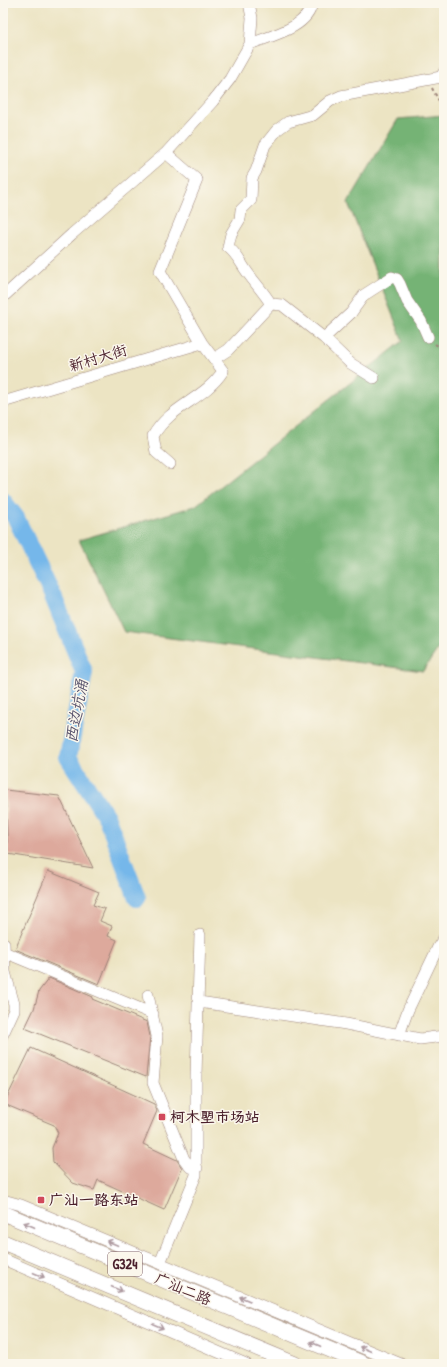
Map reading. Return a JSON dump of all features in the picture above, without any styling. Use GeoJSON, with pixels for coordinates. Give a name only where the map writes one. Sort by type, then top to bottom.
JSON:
{"type":"FeatureCollection","features":[{"type":"Feature","properties":{"kind":"highway","name":"广汕二路"},"geometry":{"type":"LineString","coordinates":[[3,1213],[364,1364]]}},
{"type":"Feature","properties":{"kind":"highway","name":"广汕二路"},"geometry":{"type":"LineString","coordinates":[[3,1242],[295,1364]]}},
{"type":"Feature","properties":{"kind":"street"},"geometry":{"type":"LineString","coordinates":[[3,297],[72,234],[166,153],[213,102],[230,79],[250,44],[252,18],[249,3]]}},
{"type":"Feature","properties":{"kind":"street"},"geometry":{"type":"LineString","coordinates":[[250,44],[289,28],[306,17],[311,10],[312,3]]}},
{"type":"Feature","properties":{"kind":"street"},"geometry":{"type":"LineString","coordinates":[[271,304],[262,288],[245,270],[236,253],[228,247],[231,234],[240,219],[241,210],[251,200],[252,178],[265,145],[277,130],[288,122],[313,115],[330,101],[341,96],[441,77],[444,72]]}},
{"type":"Feature","properties":{"kind":"street"},"geometry":{"type":"LineString","coordinates":[[166,153],[197,180],[160,271],[202,343],[223,372],[215,382],[174,411],[158,428],[153,436],[156,452],[170,464]]}},
{"type":"Feature","properties":{"kind":"street"},"geometry":{"type":"LineString","coordinates":[[324,338],[350,313],[364,295],[392,277],[397,279],[407,301],[428,337]]}},
{"type":"Feature","properties":{"kind":"street"},"geometry":{"type":"LineString","coordinates":[[271,304],[282,305],[324,338],[350,363],[374,378]]}},
{"type":"Feature","properties":{"kind":"street"},"geometry":{"type":"LineString","coordinates":[[214,359],[228,350],[271,304]]}},
{"type":"Feature","properties":{"kind":"street","name":"新村大街"},"geometry":{"type":"LineString","coordinates":[[3,402],[202,343]]}},
{"type":"Feature","properties":{"kind":"street"},"geometry":{"type":"LineString","coordinates":[[160,1263],[192,1188],[196,1168],[196,1076],[200,935]]}},
{"type":"Feature","properties":{"kind":"street"},"geometry":{"type":"LineString","coordinates":[[399,1035],[412,1003],[438,947],[444,938]]}},
{"type":"Feature","properties":{"kind":"street"},"geometry":{"type":"LineString","coordinates":[[3,1034],[14,1010],[14,1004],[4,972],[4,948],[29,961],[153,1014]]}},
{"type":"Feature","properties":{"kind":"street"},"geometry":{"type":"LineString","coordinates":[[148,995],[157,1036],[153,1083],[184,1159],[190,1167],[196,1168]]}},
{"type":"Feature","properties":{"kind":"street"},"geometry":{"type":"LineString","coordinates":[[199,1002],[346,1024],[420,1039],[444,1036]]}},
{"type":"Feature","properties":{"kind":"street"},"geometry":{"type":"LineString","coordinates":[[3,1200],[21,1205],[401,1364]]}},
{"type":"Feature","properties":{"kind":"street"},"geometry":{"type":"LineString","coordinates":[[3,1259],[246,1364]]}},
{"type":"Feature","properties":{"kind":"street"},"geometry":{"type":"LineString","coordinates":[[217,1364],[219,1353]]}},
{"type":"Feature","properties":{"kind":"path"},"geometry":{"type":"LineString","coordinates":[[429,79],[435,97],[441,102],[444,110]]}},
{"type":"Feature","properties":{"kind":"green space"},"geometry":{"type":"Polygon","coordinates":[[[444,115],[444,640],[423,671],[124,632],[79,540],[195,506],[403,341],[348,203],[398,119],[444,115]]]}},
{"type":"Feature","properties":{"kind":"building"},"geometry":{"type":"Polygon","coordinates":[[[5,790],[59,796],[93,868],[8,854],[5,790]]]}},
{"type":"Feature","properties":{"kind":"building"},"geometry":{"type":"Polygon","coordinates":[[[48,871],[99,892],[93,905],[105,909],[100,921],[112,926],[108,936],[117,940],[99,984],[15,949],[48,871]]]}},
{"type":"Feature","properties":{"kind":"building"},"geometry":{"type":"Polygon","coordinates":[[[49,978],[93,997],[92,999],[147,1022],[150,1036],[146,1077],[25,1028],[34,1009],[39,991],[49,978]]]}},
{"type":"Feature","properties":{"kind":"building"},"geometry":{"type":"Polygon","coordinates":[[[31,1048],[154,1104],[157,1111],[143,1144],[177,1160],[182,1168],[164,1210],[98,1180],[94,1190],[73,1183],[53,1162],[52,1148],[58,1133],[54,1125],[4,1104],[31,1048]]]}},
{"type":"Feature","properties":{"kind":"waterway","name":"西边坑涌"},"geometry":{"type":"LineString","coordinates":[[3,501],[16,518],[52,594],[84,672],[68,757],[107,818],[137,898]]}},
{"type":"Feature","properties":{"kind":"place","name":"柯木塱市场站"},"geometry":{"type":"Point","coordinates":[162,1117]}},
{"type":"Feature","properties":{"kind":"place","name":"广汕一路东站"},"geometry":{"type":"Point","coordinates":[41,1200]}}]}
